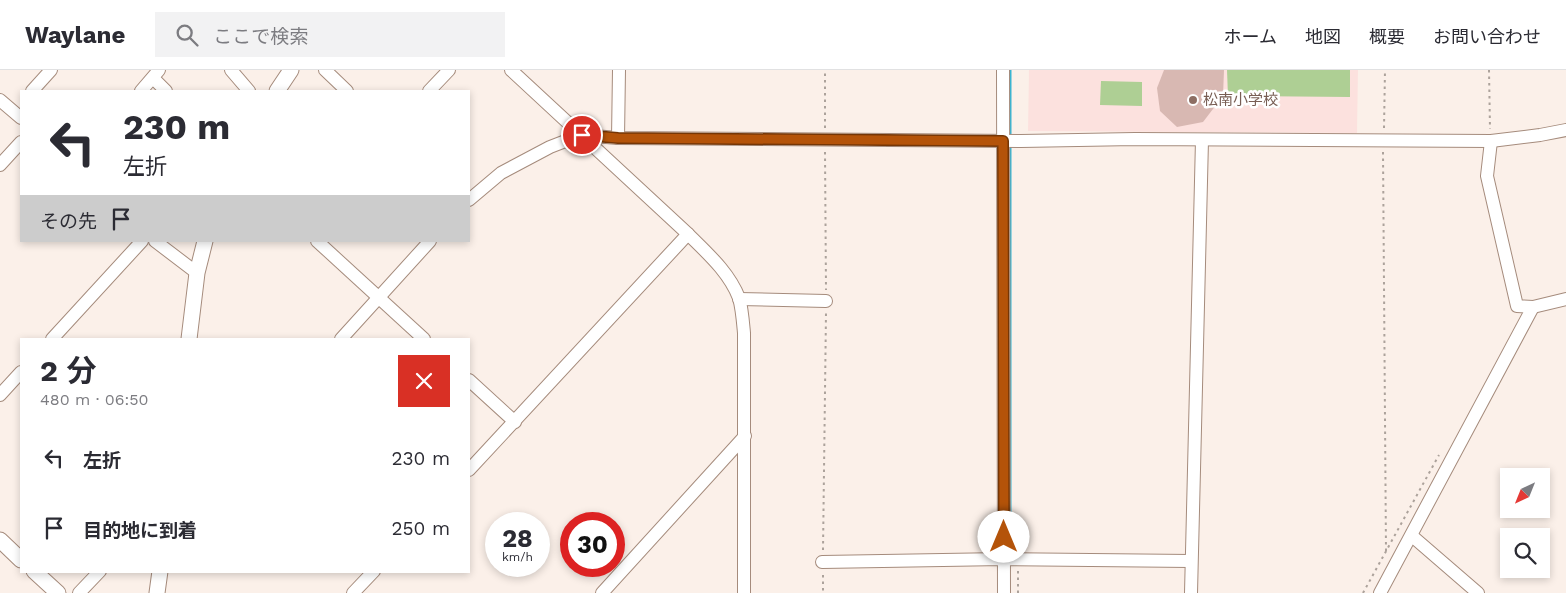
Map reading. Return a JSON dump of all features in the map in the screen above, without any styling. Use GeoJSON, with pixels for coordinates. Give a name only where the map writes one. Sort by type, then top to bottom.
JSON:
{"type":"FeatureCollection","features":[{"type":"Feature","properties":{"kind":"main road"},"geometry":{"type":"LineString","coordinates":[[278,90],[291,70]]}},
{"type":"Feature","properties":{"kind":"main road"},"geometry":{"type":"LineString","coordinates":[[189,338],[197,273],[205,242]]}},
{"type":"Feature","properties":{"kind":"main road"},"geometry":{"type":"LineString","coordinates":[[0,540],[20,559]]}},
{"type":"Feature","properties":{"kind":"main road"},"geometry":{"type":"LineString","coordinates":[[36,573],[58,593]]}},
{"type":"Feature","properties":{"kind":"main road"},"geometry":{"type":"LineString","coordinates":[[157,593],[160,573]]}},
{"type":"Feature","properties":{"kind":"street"},"geometry":{"type":"LineString","coordinates":[[33,90],[51,70]]}},
{"type":"Feature","properties":{"kind":"street"},"geometry":{"type":"LineString","coordinates":[[231,70],[248,90]]}},
{"type":"Feature","properties":{"kind":"street"},"geometry":{"type":"LineString","coordinates":[[325,70],[346,90]]}},
{"type":"Feature","properties":{"kind":"street"},"geometry":{"type":"LineString","coordinates":[[430,90],[449,70]]}},
{"type":"Feature","properties":{"kind":"street"},"geometry":{"type":"LineString","coordinates":[[511,70],[688,234],[716,262],[732,282],[739,299],[744,340],[746,436],[744,593]]}},
{"type":"Feature","properties":{"kind":"street"},"geometry":{"type":"LineString","coordinates":[[618,138],[619,70]]}},
{"type":"Feature","properties":{"kind":"street"},"geometry":{"type":"LineString","coordinates":[[1003,70],[1009,559],[1004,593]]}},
{"type":"Feature","properties":{"kind":"street"},"geometry":{"type":"LineString","coordinates":[[143,90],[156,74],[165,90]]}},
{"type":"Feature","properties":{"kind":"street"},"geometry":{"type":"LineString","coordinates":[[0,100],[19,111]]}},
{"type":"Feature","properties":{"kind":"street"},"geometry":{"type":"LineString","coordinates":[[470,199],[501,173],[550,147],[582,135],[618,138],[825,140],[1491,141],[1566,130]]}},
{"type":"Feature","properties":{"kind":"street"},"geometry":{"type":"LineString","coordinates":[[1191,593],[1202,140]]}},
{"type":"Feature","properties":{"kind":"street"},"geometry":{"type":"LineString","coordinates":[[1491,141],[1487,176],[1517,306],[1534,307],[1566,299]]}},
{"type":"Feature","properties":{"kind":"street"},"geometry":{"type":"LineString","coordinates":[[0,165],[20,143]]}},
{"type":"Feature","properties":{"kind":"street"},"geometry":{"type":"LineString","coordinates":[[470,469],[688,234]]}},
{"type":"Feature","properties":{"kind":"street"},"geometry":{"type":"LineString","coordinates":[[53,338],[141,242]]}},
{"type":"Feature","properties":{"kind":"street"},"geometry":{"type":"LineString","coordinates":[[156,242],[197,273]]}},
{"type":"Feature","properties":{"kind":"street"},"geometry":{"type":"LineString","coordinates":[[317,242],[423,338]]}},
{"type":"Feature","properties":{"kind":"street"},"geometry":{"type":"LineString","coordinates":[[342,338],[429,242]]}},
{"type":"Feature","properties":{"kind":"street"},"geometry":{"type":"LineString","coordinates":[[739,299],[826,301]]}},
{"type":"Feature","properties":{"kind":"street"},"geometry":{"type":"LineString","coordinates":[[1380,593],[1534,307]]}},
{"type":"Feature","properties":{"kind":"street"},"geometry":{"type":"LineString","coordinates":[[0,395],[20,373]]}},
{"type":"Feature","properties":{"kind":"street"},"geometry":{"type":"LineString","coordinates":[[470,381],[515,422]]}},
{"type":"Feature","properties":{"kind":"street"},"geometry":{"type":"LineString","coordinates":[[602,593],[746,436]]}},
{"type":"Feature","properties":{"kind":"street"},"geometry":{"type":"LineString","coordinates":[[1412,536],[1478,593]]}},
{"type":"Feature","properties":{"kind":"street"},"geometry":{"type":"LineString","coordinates":[[822,562],[1009,559],[1191,561]]}},
{"type":"Feature","properties":{"kind":"street"},"geometry":{"type":"LineString","coordinates":[[79,593],[98,573]]}},
{"type":"Feature","properties":{"kind":"street"},"geometry":{"type":"LineString","coordinates":[[356,592],[372,573]]}},
{"type":"Feature","properties":{"kind":"path"},"geometry":{"type":"LineString","coordinates":[[823,593],[826,301],[825,70]]}},
{"type":"Feature","properties":{"kind":"path"},"geometry":{"type":"LineString","coordinates":[[1385,70],[1383,141],[1386,552]]}},
{"type":"Feature","properties":{"kind":"path"},"geometry":{"type":"LineString","coordinates":[[1489,70],[1491,141]]}},
{"type":"Feature","properties":{"kind":"path"},"geometry":{"type":"LineString","coordinates":[[1009,559],[1018,593]]}},
{"type":"Feature","properties":{"kind":"shaded area","name":"松南小学校"},"geometry":{"type":"Polygon","coordinates":[[[1029,70],[1358,70],[1357,133],[1028,131],[1029,70]]]}},
{"type":"Feature","properties":{"kind":"green space"},"geometry":{"type":"Polygon","coordinates":[[[1227,70],[1350,70],[1350,97],[1228,96],[1227,70]]]}},
{"type":"Feature","properties":{"kind":"green space"},"geometry":{"type":"Polygon","coordinates":[[[1101,81],[1142,82],[1142,106],[1100,105],[1101,81]]]}},
{"type":"Feature","properties":{"kind":"building"},"geometry":{"type":"Polygon","coordinates":[[[1164,70],[1224,70],[1223,96],[1203,122],[1177,127],[1160,111],[1157,88],[1164,70]]]}},
{"type":"Feature","properties":{"kind":"waterway"},"geometry":{"type":"LineString","coordinates":[[1010,70],[1010,137]]}},
{"type":"Feature","properties":{"kind":"waterway"},"geometry":{"type":"LineString","coordinates":[[1010,143],[1010,552]]}},
{"type":"Feature","properties":{"kind":"place","name":"松南小学校"},"geometry":{"type":"Point","coordinates":[1193,100]}},
{"type":"Feature","properties":{"kind":"route"},"geometry":{"type":"LineString","coordinates":[[582,135],[618,138],[1003,141],[1004,537]]}}]}
